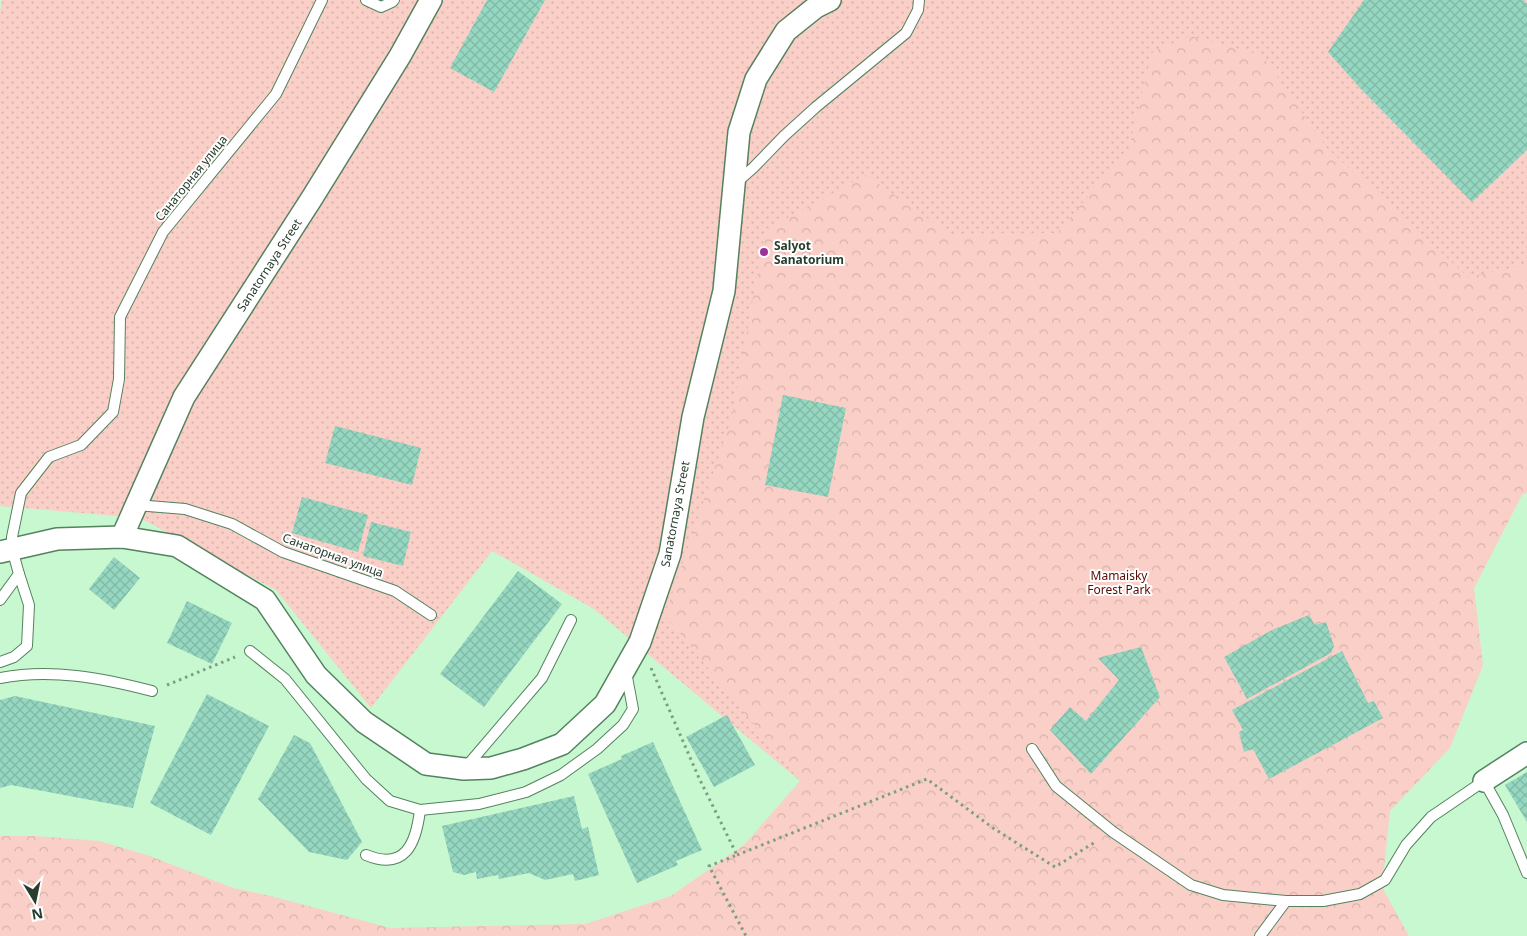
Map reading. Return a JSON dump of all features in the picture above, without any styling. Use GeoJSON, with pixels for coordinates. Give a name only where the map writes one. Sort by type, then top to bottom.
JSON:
{"type":"FeatureCollection","features":[{"type":"Feature","properties":{"kind":"street","name":"Sanatornaya Street"},"geometry":{"type":"LineString","coordinates":[[122,537],[184,397],[312,198],[400,56],[431,0]]}},
{"type":"Feature","properties":{"kind":"street","name":"Sanatornaya Street"},"geometry":{"type":"LineString","coordinates":[[6,550],[57,538],[122,537],[177,546],[265,600],[316,675],[364,722],[426,764],[464,770],[491,768],[523,759],[562,744],[605,704],[625,669],[640,642],[670,554],[694,417],[724,291],[739,132],[756,79],[786,32],[816,7],[830,0]]}},
{"type":"Feature","properties":{"kind":"street"},"geometry":{"type":"LineString","coordinates":[[1484,781],[1527,753]]}},
{"type":"Feature","properties":{"kind":"lane","name":"Санаторная улица"},"geometry":{"type":"LineString","coordinates":[[6,550],[12,537],[20,493],[49,457],[81,445],[113,412],[119,379],[120,317],[163,232],[276,94],[322,0]]}},
{"type":"Feature","properties":{"kind":"lane"},"geometry":{"type":"LineString","coordinates":[[366,0],[381,7],[394,0]]}},
{"type":"Feature","properties":{"kind":"lane"},"geometry":{"type":"LineString","coordinates":[[734,184],[810,113],[906,33],[918,10],[919,0]]}},
{"type":"Feature","properties":{"kind":"lane","name":"Санаторная улица"},"geometry":{"type":"LineString","coordinates":[[136,505],[185,509],[232,524],[283,552],[394,591],[431,616]]}},
{"type":"Feature","properties":{"kind":"lane"},"geometry":{"type":"LineString","coordinates":[[0,662],[14,657],[26,646],[29,605],[19,574],[6,550]]}},
{"type":"Feature","properties":{"kind":"lane"},"geometry":{"type":"LineString","coordinates":[[0,600],[19,574]]}},
{"type":"Feature","properties":{"kind":"lane"},"geometry":{"type":"LineString","coordinates":[[464,770],[542,678],[571,620]]}},
{"type":"Feature","properties":{"kind":"lane"},"geometry":{"type":"LineString","coordinates":[[250,651],[285,678],[366,779],[390,801],[420,810],[479,804],[526,792],[561,775],[597,749],[623,725],[633,709],[625,669]]}},
{"type":"Feature","properties":{"kind":"lane"},"geometry":{"type":"LineString","coordinates":[[0,678],[48,674],[88,676],[152,691]]}},
{"type":"Feature","properties":{"kind":"lane"},"geometry":{"type":"LineString","coordinates":[[1032,749],[1056,786],[1113,832],[1191,885],[1223,895],[1286,901],[1323,901],[1360,894],[1385,880],[1406,845],[1431,817],[1484,781],[1503,815],[1527,872]]}},
{"type":"Feature","properties":{"kind":"lane"},"geometry":{"type":"LineString","coordinates":[[366,855],[375,859],[389,861],[405,854],[417,832],[420,810]]}},
{"type":"Feature","properties":{"kind":"lane"},"geometry":{"type":"LineString","coordinates":[[1260,936],[1286,901]]}},
{"type":"Feature","properties":{"kind":"path"},"geometry":{"type":"LineString","coordinates":[[640,642],[699,778],[737,855]]}},
{"type":"Feature","properties":{"kind":"path"},"geometry":{"type":"LineString","coordinates":[[152,691],[250,651]]}},
{"type":"Feature","properties":{"kind":"path"},"geometry":{"type":"LineString","coordinates":[[746,936],[709,866],[927,779],[992,828],[1055,867],[1113,832]]}},
{"type":"Feature","properties":{"kind":"green space","name":"Salyot Sanatorium"},"geometry":{"type":"Polygon","coordinates":[[[2,0],[1527,0],[1527,492],[800,781],[594,609],[492,551],[371,708],[276,590],[140,518],[0,506],[0,12],[2,0]]]}},
{"type":"Feature","properties":{"kind":"green space","name":"Mamaisky Forest Park"},"geometry":{"type":"Polygon","coordinates":[[[1190,36],[1262,55],[1326,147],[1468,277],[1527,265],[1527,492],[1522,495],[1474,588],[1483,665],[1450,748],[1390,811],[1382,887],[1409,936],[0,936],[0,836],[36,836],[99,841],[147,855],[233,888],[271,896],[390,928],[585,924],[671,896],[745,844],[800,781],[665,615],[732,417],[765,230],[866,175],[950,234],[1057,233],[1129,148],[1152,52],[1190,36]]]}},
{"type":"Feature","properties":{"kind":"building"},"geometry":{"type":"Polygon","coordinates":[[[487,0],[545,0],[494,92],[450,68],[487,0]]]}},
{"type":"Feature","properties":{"kind":"building"},"geometry":{"type":"Polygon","coordinates":[[[1364,0],[1524,0],[1527,4],[1527,150],[1472,202],[1360,88],[1328,52],[1364,0]]]}},
{"type":"Feature","properties":{"kind":"building"},"geometry":{"type":"Polygon","coordinates":[[[783,395],[846,408],[828,497],[765,485],[783,395]]]}},
{"type":"Feature","properties":{"kind":"building"},"geometry":{"type":"Polygon","coordinates":[[[335,426],[421,448],[412,485],[325,463],[335,426]]]}},
{"type":"Feature","properties":{"kind":"building"},"geometry":{"type":"Polygon","coordinates":[[[302,497],[368,515],[358,552],[292,533],[302,497]]]}},
{"type":"Feature","properties":{"kind":"building"},"geometry":{"type":"Polygon","coordinates":[[[371,522],[411,532],[403,566],[363,556],[371,522]]]}},
{"type":"Feature","properties":{"kind":"building"},"geometry":{"type":"Polygon","coordinates":[[[114,557],[140,578],[114,610],[89,589],[114,557]]]}},
{"type":"Feature","properties":{"kind":"building"},"geometry":{"type":"Polygon","coordinates":[[[518,571],[562,604],[484,707],[440,674],[518,571]]]}},
{"type":"Feature","properties":{"kind":"building"},"geometry":{"type":"Polygon","coordinates":[[[187,601],[232,623],[212,664],[167,643],[187,601]]]}},
{"type":"Feature","properties":{"kind":"building"},"geometry":{"type":"Polygon","coordinates":[[[1309,615],[1315,625],[1326,622],[1334,646],[1331,653],[1247,699],[1224,657],[1272,630],[1309,615]]]}},
{"type":"Feature","properties":{"kind":"building"},"geometry":{"type":"Polygon","coordinates":[[[1141,647],[1160,697],[1091,774],[1050,730],[1070,707],[1086,721],[1119,680],[1098,658],[1141,647]]]}},
{"type":"Feature","properties":{"kind":"building"},"geometry":{"type":"Polygon","coordinates":[[[1342,651],[1368,703],[1374,701],[1383,718],[1269,779],[1253,749],[1244,752],[1239,732],[1243,730],[1232,710],[1342,651]]]}},
{"type":"Feature","properties":{"kind":"building"},"geometry":{"type":"Polygon","coordinates":[[[207,694],[269,726],[211,835],[150,803],[207,694]]]}},
{"type":"Feature","properties":{"kind":"building"},"geometry":{"type":"Polygon","coordinates":[[[15,696],[155,726],[133,808],[11,785],[0,788],[0,700],[15,696]]]}},
{"type":"Feature","properties":{"kind":"building"},"geometry":{"type":"Polygon","coordinates":[[[727,715],[755,765],[714,787],[686,737],[727,715]]]}},
{"type":"Feature","properties":{"kind":"building"},"geometry":{"type":"Polygon","coordinates":[[[294,735],[310,743],[362,842],[347,860],[309,852],[258,799],[294,735]]]}},
{"type":"Feature","properties":{"kind":"building"},"geometry":{"type":"Polygon","coordinates":[[[653,742],[702,850],[676,861],[678,865],[637,883],[588,774],[622,759],[621,756],[653,742]]]}},
{"type":"Feature","properties":{"kind":"building"},"geometry":{"type":"Polygon","coordinates":[[[1527,772],[1527,822],[1505,785],[1527,772]]]}},
{"type":"Feature","properties":{"kind":"building"},"geometry":{"type":"Polygon","coordinates":[[[574,796],[582,829],[588,827],[599,875],[575,881],[573,874],[545,880],[529,873],[499,879],[498,875],[477,879],[476,872],[464,875],[453,872],[442,826],[574,796]]]}},
{"type":"Feature","properties":{"kind":"place","name":"Salyot Sanatorium"},"geometry":{"type":"Point","coordinates":[764,252]}}]}
